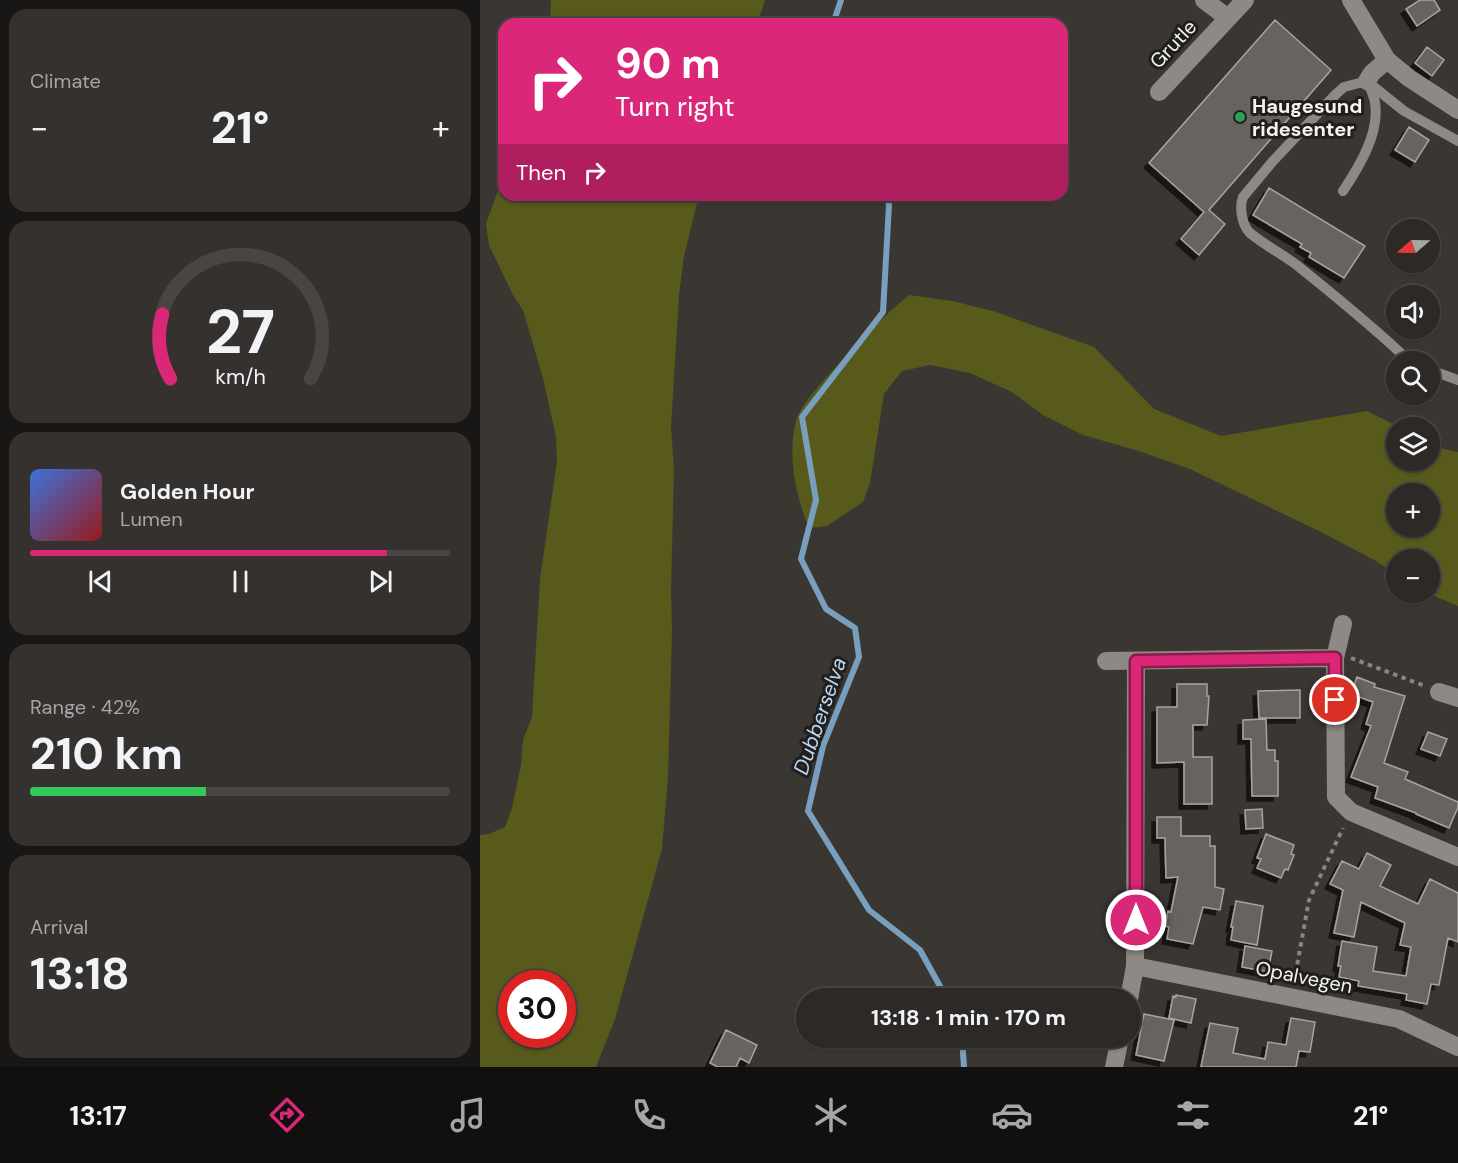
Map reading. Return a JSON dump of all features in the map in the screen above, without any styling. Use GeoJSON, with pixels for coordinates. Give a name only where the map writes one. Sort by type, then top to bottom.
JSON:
{"type":"FeatureCollection","features":[{"type":"Feature","properties":{"kind":"street"},"geometry":{"type":"LineString","coordinates":[[1204,0],[1228,18]]}},
{"type":"Feature","properties":{"kind":"street","name":"Grutle"},"geometry":{"type":"LineString","coordinates":[[1159,92],[1245,0]]}},
{"type":"Feature","properties":{"kind":"street"},"geometry":{"type":"LineString","coordinates":[[1351,0],[1387,60],[1409,78],[1458,110]]}},
{"type":"Feature","properties":{"kind":"street"},"geometry":{"type":"LineString","coordinates":[[1367,81],[1372,73],[1387,60]]}},
{"type":"Feature","properties":{"kind":"street"},"geometry":{"type":"LineString","coordinates":[[1343,624],[1335,658],[1336,797],[1351,812],[1458,857]]}},
{"type":"Feature","properties":{"kind":"street"},"geometry":{"type":"LineString","coordinates":[[1106,661],[1335,658]]}},
{"type":"Feature","properties":{"kind":"street"},"geometry":{"type":"LineString","coordinates":[[1131,988],[1135,966],[1136,661]]}},
{"type":"Feature","properties":{"kind":"street"},"geometry":{"type":"LineString","coordinates":[[1440,692],[1458,698]]}},
{"type":"Feature","properties":{"kind":"street","name":"Opalvegen"},"geometry":{"type":"LineString","coordinates":[[1135,966],[1399,1019],[1458,1047]]}},
{"type":"Feature","properties":{"kind":"street"},"geometry":{"type":"LineString","coordinates":[[1114,1067],[1118,1048]]}},
{"type":"Feature","properties":{"kind":"lane"},"geometry":{"type":"LineString","coordinates":[[1367,81],[1404,111],[1458,141]]}},
{"type":"Feature","properties":{"kind":"lane"},"geometry":{"type":"LineString","coordinates":[[1343,191],[1356,172],[1376,120],[1375,100],[1367,81]]}},
{"type":"Feature","properties":{"kind":"lane"},"geometry":{"type":"LineString","coordinates":[[1367,81],[1344,87],[1309,121],[1243,197],[1242,214],[1250,232],[1277,250],[1368,323],[1398,351]]}},
{"type":"Feature","properties":{"kind":"lane"},"geometry":{"type":"LineString","coordinates":[[1440,374],[1458,380]]}},
{"type":"Feature","properties":{"kind":"path"},"geometry":{"type":"LineString","coordinates":[[1335,658],[1350,657],[1440,692]]}},
{"type":"Feature","properties":{"kind":"path"},"geometry":{"type":"LineString","coordinates":[[1291,997],[1309,900],[1351,812]]}},
{"type":"Feature","properties":{"kind":"shaded area"},"geometry":{"type":"Polygon","coordinates":[[[551,0],[765,0],[759,18],[550,18],[551,0]]]}},
{"type":"Feature","properties":{"kind":"shaded area"},"geometry":{"type":"Polygon","coordinates":[[[498,191],[498,201],[698,201],[684,256],[679,295],[671,427],[674,469],[672,630],[668,778],[662,849],[615,1019],[596,1067],[480,1067],[480,835],[505,827],[512,808],[521,765],[523,740],[532,717],[540,579],[557,461],[556,437],[543,378],[523,310],[513,295],[489,245],[486,224],[498,191]]]}},
{"type":"Feature","properties":{"kind":"shaded area"},"geometry":{"type":"Polygon","coordinates":[[[909,295],[952,301],[993,311],[1094,347],[1154,409],[1221,436],[1367,411],[1386,420],[1386,471],[1440,471],[1440,447],[1458,452],[1458,606],[1440,598],[1440,549],[1386,549],[1386,568],[1325,534],[1190,469],[1083,435],[1043,415],[1012,392],[970,373],[930,365],[902,371],[884,394],[870,483],[863,502],[827,526],[809,528],[794,477],[792,451],[797,418],[810,397],[868,332],[909,295]]]}},
{"type":"Feature","properties":{"kind":"building"},"geometry":{"type":"Polygon","coordinates":[[[1420,0],[1434,0],[1440,10],[1417,26],[1406,9],[1420,0]]]}},
{"type":"Feature","properties":{"kind":"building","name":"Haugesund ridesenter"},"geometry":{"type":"Polygon","coordinates":[[[1275,20],[1331,70],[1209,210],[1225,224],[1199,255],[1181,239],[1204,212],[1149,163],[1275,20]]]}},
{"type":"Feature","properties":{"kind":"building"},"geometry":{"type":"Polygon","coordinates":[[[1427,47],[1444,60],[1432,76],[1415,63],[1427,47]]]}},
{"type":"Feature","properties":{"kind":"building"},"geometry":{"type":"Polygon","coordinates":[[[1409,127],[1429,140],[1415,162],[1395,150],[1409,127]]]}},
{"type":"Feature","properties":{"kind":"building"},"geometry":{"type":"Polygon","coordinates":[[[1269,188],[1365,246],[1344,278],[1309,257],[1311,253],[1300,247],[1302,244],[1253,215],[1269,188]]]}},
{"type":"Feature","properties":{"kind":"building"},"geometry":{"type":"Polygon","coordinates":[[[1357,677],[1375,684],[1374,687],[1405,696],[1384,763],[1408,772],[1405,779],[1458,802],[1449,828],[1375,798],[1378,787],[1351,777],[1371,726],[1366,724],[1373,702],[1351,694],[1357,677]]]}},
{"type":"Feature","properties":{"kind":"building"},"geometry":{"type":"Polygon","coordinates":[[[1177,684],[1207,684],[1207,696],[1209,696],[1207,725],[1193,725],[1193,757],[1212,757],[1212,804],[1184,804],[1184,762],[1157,763],[1157,707],[1177,707],[1177,684]]]}},
{"type":"Feature","properties":{"kind":"building"},"geometry":{"type":"Polygon","coordinates":[[[1300,690],[1300,718],[1259,718],[1258,691],[1300,690]]]}},
{"type":"Feature","properties":{"kind":"building"},"geometry":{"type":"Polygon","coordinates":[[[1266,719],[1267,750],[1275,750],[1275,761],[1278,761],[1278,796],[1252,796],[1251,739],[1243,739],[1243,720],[1266,719]]]}},
{"type":"Feature","properties":{"kind":"building"},"geometry":{"type":"Polygon","coordinates":[[[1428,732],[1447,739],[1440,756],[1421,749],[1428,732]]]}},
{"type":"Feature","properties":{"kind":"building"},"geometry":{"type":"Polygon","coordinates":[[[1262,809],[1263,828],[1246,829],[1245,810],[1262,809]]]}},
{"type":"Feature","properties":{"kind":"building"},"geometry":{"type":"Polygon","coordinates":[[[1157,817],[1181,817],[1181,836],[1210,836],[1210,846],[1215,846],[1215,887],[1224,889],[1220,910],[1203,907],[1193,944],[1167,939],[1169,927],[1165,926],[1168,911],[1171,912],[1178,877],[1166,878],[1165,838],[1157,838],[1157,817]]]}},
{"type":"Feature","properties":{"kind":"building"},"geometry":{"type":"Polygon","coordinates":[[[1266,834],[1294,845],[1291,854],[1294,855],[1288,870],[1285,869],[1281,878],[1257,868],[1261,859],[1257,858],[1266,834]]]}},
{"type":"Feature","properties":{"kind":"building"},"geometry":{"type":"Polygon","coordinates":[[[1367,853],[1391,865],[1380,886],[1418,904],[1430,879],[1458,893],[1458,942],[1448,938],[1439,985],[1431,984],[1427,1004],[1406,1000],[1407,994],[1358,986],[1359,981],[1339,977],[1341,966],[1338,966],[1342,941],[1377,947],[1373,971],[1406,976],[1411,947],[1400,945],[1405,923],[1361,902],[1354,937],[1334,933],[1343,890],[1330,884],[1342,861],[1359,869],[1367,853]]]}},
{"type":"Feature","properties":{"kind":"building"},"geometry":{"type":"Polygon","coordinates":[[[1236,901],[1263,906],[1257,945],[1231,940],[1236,901]]]}},
{"type":"Feature","properties":{"kind":"building"},"geometry":{"type":"Polygon","coordinates":[[[1245,946],[1272,951],[1268,972],[1242,967],[1245,946]]]}},
{"type":"Feature","properties":{"kind":"building"},"geometry":{"type":"Polygon","coordinates":[[[1176,995],[1196,999],[1191,1023],[1169,1018],[1173,996],[1176,997],[1176,995]]]}},
{"type":"Feature","properties":{"kind":"building"},"geometry":{"type":"Polygon","coordinates":[[[1144,1014],[1174,1020],[1164,1061],[1136,1055],[1137,1048],[1141,1048],[1144,1014]]]}},
{"type":"Feature","properties":{"kind":"building"},"geometry":{"type":"Polygon","coordinates":[[[1291,1018],[1315,1022],[1310,1052],[1299,1051],[1296,1067],[1201,1067],[1210,1023],[1238,1028],[1233,1053],[1265,1059],[1268,1042],[1286,1045],[1291,1018]]]}},
{"type":"Feature","properties":{"kind":"building"},"geometry":{"type":"Polygon","coordinates":[[[726,1030],[757,1045],[749,1063],[740,1058],[736,1067],[718,1067],[710,1063],[726,1030]]]}},
{"type":"Feature","properties":{"kind":"waterway","name":"Dubberselva"},"geometry":{"type":"LineString","coordinates":[[835,18],[841,0]]}},
{"type":"Feature","properties":{"kind":"waterway","name":"Dubberselva"},"geometry":{"type":"LineString","coordinates":[[888,201],[883,312],[802,417],[816,500],[801,559],[826,609],[855,628],[859,657],[823,746],[808,811],[869,910],[920,950],[941,988]]}},
{"type":"Feature","properties":{"kind":"waterway","name":"Dubberselva"},"geometry":{"type":"LineString","coordinates":[[963,1048],[964,1067]]}},
{"type":"Feature","properties":{"kind":"place","name":"Haugesund ridesenter"},"geometry":{"type":"Point","coordinates":[1240,117]}},
{"type":"Feature","properties":{"kind":"route"},"geometry":{"type":"LineString","coordinates":[[1136,920],[1136,661],[1335,658],[1335,700]]}}]}
